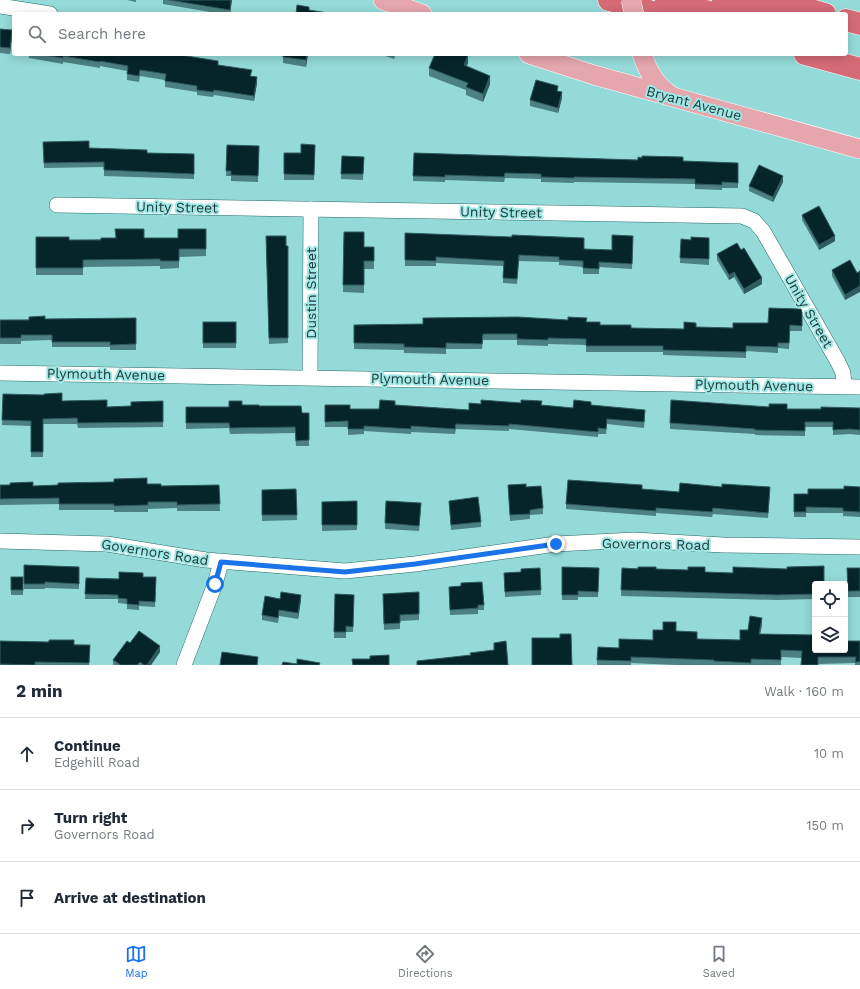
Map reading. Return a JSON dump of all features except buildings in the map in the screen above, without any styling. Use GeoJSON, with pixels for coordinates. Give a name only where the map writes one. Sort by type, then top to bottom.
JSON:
{"type":"FeatureCollection","features":[{"type":"Feature","properties":{"kind":"highway"},"geometry":{"type":"LineString","coordinates":[[609,0],[653,12]]}},
{"type":"Feature","properties":{"kind":"highway"},"geometry":{"type":"LineString","coordinates":[[666,0],[709,12]]}},
{"type":"Feature","properties":{"kind":"highway"},"geometry":{"type":"LineString","coordinates":[[724,0],[767,12]]}},
{"type":"Feature","properties":{"kind":"highway"},"geometry":{"type":"LineString","coordinates":[[775,0],[818,12]]}},
{"type":"Feature","properties":{"kind":"highway"},"geometry":{"type":"LineString","coordinates":[[848,21],[860,24]]}},
{"type":"Feature","properties":{"kind":"highway"},"geometry":{"type":"LineString","coordinates":[[848,35],[860,38]]}},
{"type":"Feature","properties":{"kind":"highway"},"geometry":{"type":"LineString","coordinates":[[848,51],[860,54]]}},
{"type":"Feature","properties":{"kind":"highway"},"geometry":{"type":"LineString","coordinates":[[812,56],[860,69]]}},
{"type":"Feature","properties":{"kind":"main road"},"geometry":{"type":"LineString","coordinates":[[383,0],[416,12]]}},
{"type":"Feature","properties":{"kind":"main road"},"geometry":{"type":"LineString","coordinates":[[631,0],[634,12]]}},
{"type":"Feature","properties":{"kind":"main road","name":"Bryant Avenue"},"geometry":{"type":"LineString","coordinates":[[535,56],[587,73],[860,149]]}},
{"type":"Feature","properties":{"kind":"main road"},"geometry":{"type":"LineString","coordinates":[[643,56],[653,79],[667,93],[678,99]]}},
{"type":"Feature","properties":{"kind":"street"},"geometry":{"type":"LineString","coordinates":[[0,6],[38,12]]}},
{"type":"Feature","properties":{"kind":"street","name":"Unity Street"},"geometry":{"type":"LineString","coordinates":[[57,205],[736,215],[754,221],[763,231],[838,362],[843,373],[844,386]]}},
{"type":"Feature","properties":{"kind":"street","name":"Dustin Street"},"geometry":{"type":"LineString","coordinates":[[310,377],[311,209]]}},
{"type":"Feature","properties":{"kind":"street","name":"Plymouth Avenue"},"geometry":{"type":"LineString","coordinates":[[0,372],[860,387]]}},
{"type":"Feature","properties":{"kind":"street","name":"Governors Road"},"geometry":{"type":"LineString","coordinates":[[0,541],[107,544],[221,562],[345,572],[415,564],[556,544],[634,540],[723,545],[860,547]]}},
{"type":"Feature","properties":{"kind":"street"},"geometry":{"type":"LineString","coordinates":[[184,665],[218,578],[221,562]]}},
{"type":"Feature","properties":{"kind":"route"},"geometry":{"type":"LineString","coordinates":[[215,584],[220,571],[221,562],[345,572],[415,564],[556,544]]}}]}
